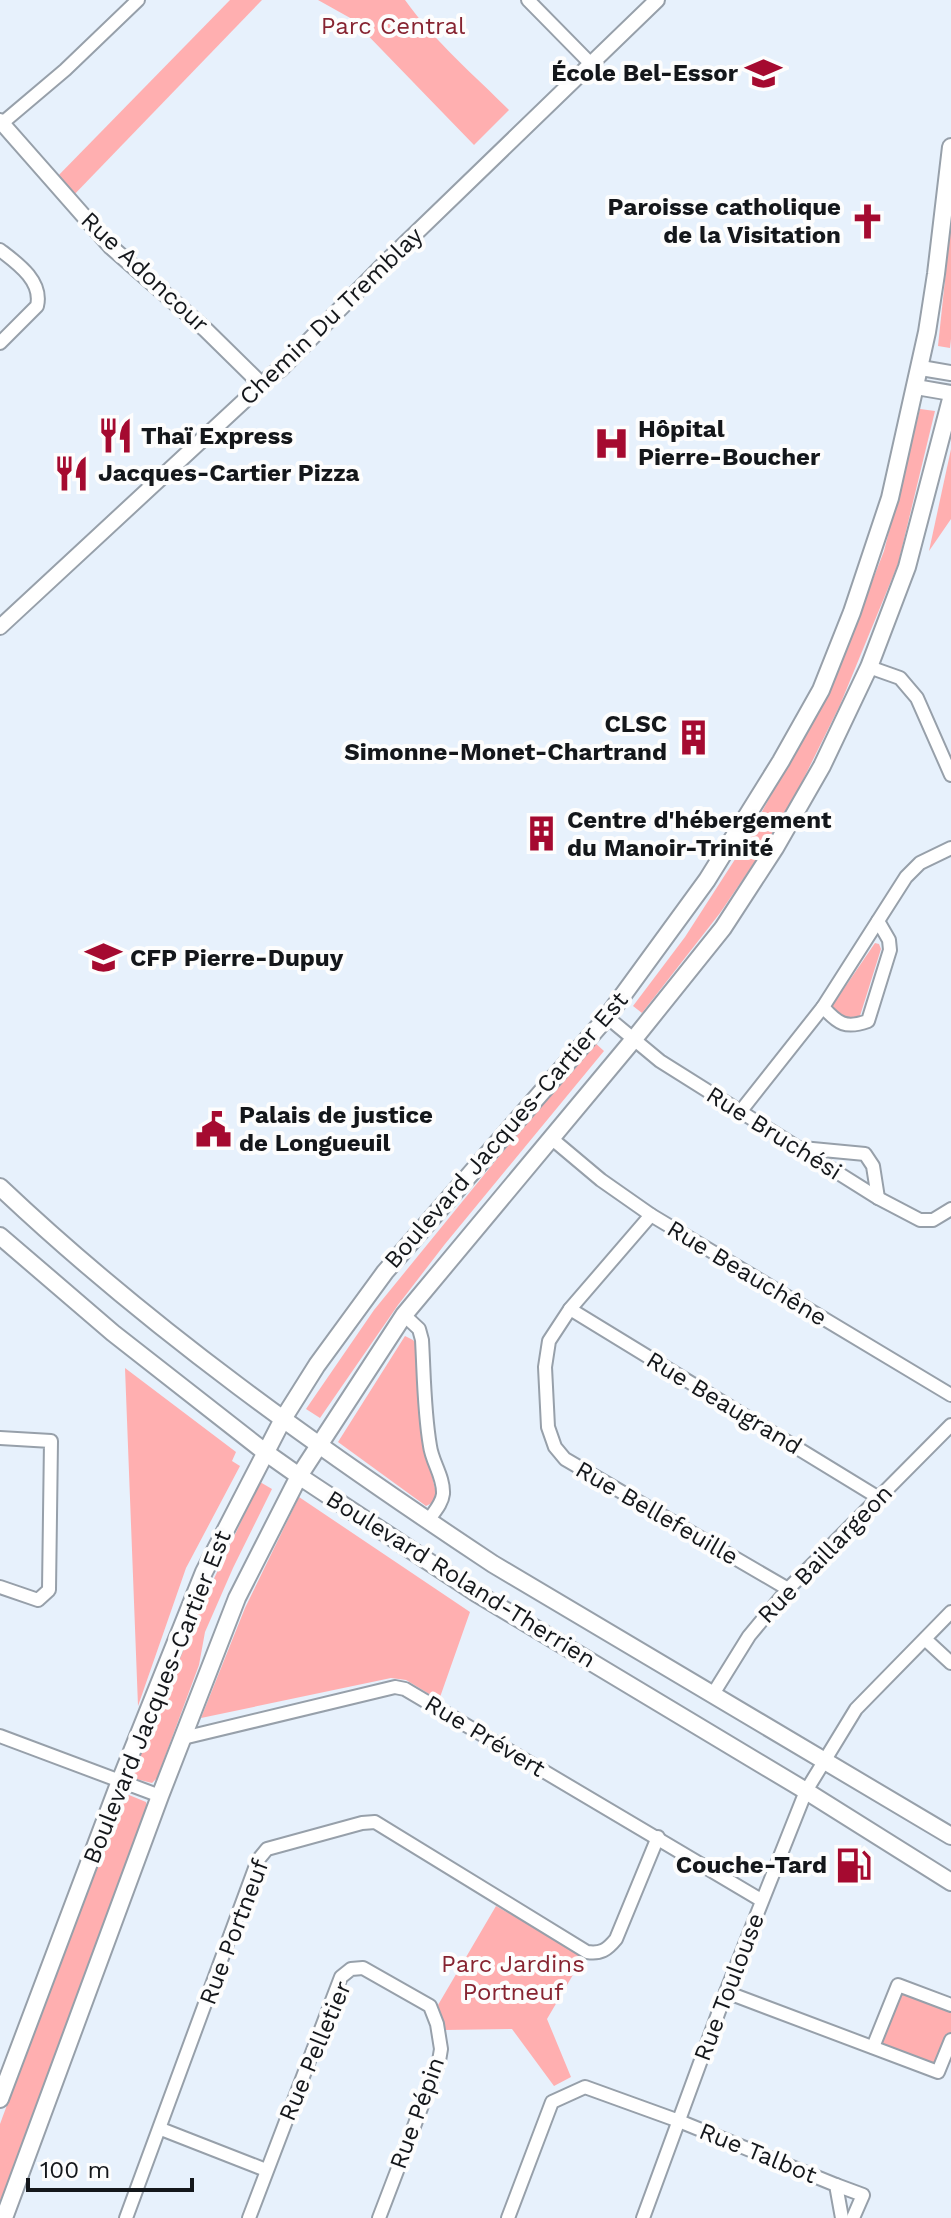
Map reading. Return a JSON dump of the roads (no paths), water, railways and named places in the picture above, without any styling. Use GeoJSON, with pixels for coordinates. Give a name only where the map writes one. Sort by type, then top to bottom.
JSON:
{"type":"FeatureCollection","features":[{"type":"Feature","properties":{"kind":"main road","name":"Boulevard Jacques-Cartier Est"},"geometry":{"type":"LineString","coordinates":[[0,2099],[120,1781],[204,1572],[283,1419],[317,1365],[385,1272],[607,1017],[707,880],[821,690],[852,612],[890,498],[921,368],[951,147]]}},
{"type":"Feature","properties":{"kind":"main road","name":"Boulevard Jacques-Cartier Est"},"geometry":{"type":"LineString","coordinates":[[4,2218],[160,1796],[237,1598],[299,1476],[404,1315],[723,928],[775,848],[822,766],[869,667],[907,567],[951,396]]}},
{"type":"Feature","properties":{"kind":"main road","name":"Boulevard Roland-Therrien"},"geometry":{"type":"LineString","coordinates":[[0,1187],[56,1240],[121,1294],[283,1419],[428,1521],[493,1564],[951,1836]]}},
{"type":"Feature","properties":{"kind":"main road","name":"Boulevard Roland-Therrien"},"geometry":{"type":"LineString","coordinates":[[0,1236],[113,1333],[299,1476],[476,1593],[951,1882]]}},
{"type":"Feature","properties":{"kind":"street"},"geometry":{"type":"LineString","coordinates":[[1,123],[65,70],[138,0]]}},
{"type":"Feature","properties":{"kind":"street"},"geometry":{"type":"LineString","coordinates":[[528,0],[590,63]]}},
{"type":"Feature","properties":{"kind":"street","name":"Chemin Du Tremblay"},"geometry":{"type":"LineString","coordinates":[[0,627],[281,369],[386,262],[657,0]]}},
{"type":"Feature","properties":{"kind":"street","name":"Rue Adoncour"},"geometry":{"type":"LineString","coordinates":[[1,123],[111,247],[206,330],[262,385]]}},
{"type":"Feature","properties":{"kind":"street"},"geometry":{"type":"LineString","coordinates":[[0,250],[22,268],[37,287],[39,298],[37,306],[0,343]]}},
{"type":"Feature","properties":{"kind":"street"},"geometry":{"type":"LineString","coordinates":[[921,368],[951,373]]}},
{"type":"Feature","properties":{"kind":"street"},"geometry":{"type":"LineString","coordinates":[[916,387],[951,396]]}},
{"type":"Feature","properties":{"kind":"street"},"geometry":{"type":"LineString","coordinates":[[869,667],[900,678],[917,698],[951,775]]}},
{"type":"Feature","properties":{"kind":"street"},"geometry":{"type":"LineString","coordinates":[[740,1112],[823,1007],[906,877],[920,863],[951,848]]}},
{"type":"Feature","properties":{"kind":"street"},"geometry":{"type":"LineString","coordinates":[[823,1007],[835,1021],[854,1026],[868,1021],[890,950],[889,940],[878,921]]}},
{"type":"Feature","properties":{"kind":"street","name":"Rue Bruchési"},"geometry":{"type":"LineString","coordinates":[[607,1017],[660,1061],[878,1198],[920,1220],[933,1220],[951,1209]]}},
{"type":"Feature","properties":{"kind":"street","name":"Rue Beauchêne"},"geometry":{"type":"LineString","coordinates":[[551,1138],[601,1180],[651,1215],[951,1395]]}},
{"type":"Feature","properties":{"kind":"street"},"geometry":{"type":"LineString","coordinates":[[798,1148],[865,1154],[873,1166],[878,1198]]}},
{"type":"Feature","properties":{"kind":"street","name":"Rue Bellefeuille"},"geometry":{"type":"LineString","coordinates":[[651,1215],[570,1309],[549,1341],[545,1367],[548,1427],[555,1447],[565,1459],[788,1589]]}},
{"type":"Feature","properties":{"kind":"street","name":"Rue Beaugrand"},"geometry":{"type":"LineString","coordinates":[[570,1309],[879,1498]]}},
{"type":"Feature","properties":{"kind":"street","name":"Boulevard Roland-Therrien"},"geometry":{"type":"LineString","coordinates":[[404,1315],[419,1329],[422,1340],[427,1431],[443,1493],[441,1502],[428,1521]]}},
{"type":"Feature","properties":{"kind":"street","name":"Rue Baillargeon"},"geometry":{"type":"LineString","coordinates":[[713,1694],[749,1636],[788,1589],[951,1425]]}},
{"type":"Feature","properties":{"kind":"street"},"geometry":{"type":"LineString","coordinates":[[0,1438],[51,1441],[49,1590],[38,1600],[0,1587]]}},
{"type":"Feature","properties":{"kind":"street","name":"Rue Toulouse"},"geometry":{"type":"LineString","coordinates":[[643,2218],[761,1900],[806,1791],[856,1709],[951,1612]]}},
{"type":"Feature","properties":{"kind":"street"},"geometry":{"type":"LineString","coordinates":[[925,1639],[951,1663]]}},
{"type":"Feature","properties":{"kind":"street","name":"Rue Prévert"},"geometry":{"type":"LineString","coordinates":[[183,1738],[395,1687],[405,1689],[761,1900]]}},
{"type":"Feature","properties":{"kind":"street"},"geometry":{"type":"LineString","coordinates":[[0,1736],[160,1796]]}},
{"type":"Feature","properties":{"kind":"street","name":"Rue Portneuf"},"geometry":{"type":"LineString","coordinates":[[126,2218],[258,1860],[267,1849],[375,1822],[587,1952],[599,1954],[616,1939],[658,1837]]}},
{"type":"Feature","properties":{"kind":"street","name":"Rue Pelletier"},"geometry":{"type":"LineString","coordinates":[[249,2218],[341,1977],[351,1969],[363,1968],[430,2006]]}},
{"type":"Feature","properties":{"kind":"street"},"geometry":{"type":"LineString","coordinates":[[873,2047],[898,1985],[951,2005]]}},
{"type":"Feature","properties":{"kind":"street"},"geometry":{"type":"LineString","coordinates":[[726,1992],[938,2072],[951,2040]]}},
{"type":"Feature","properties":{"kind":"street","name":"Rue Pépin"},"geometry":{"type":"LineString","coordinates":[[379,2218],[439,2061],[441,2049],[437,2024],[430,2006]]}},
{"type":"Feature","properties":{"kind":"street","name":"Rue Talbot"},"geometry":{"type":"LineString","coordinates":[[508,2218],[552,2102],[585,2087],[863,2195],[853,2218]]}},
{"type":"Feature","properties":{"kind":"street"},"geometry":{"type":"LineString","coordinates":[[161,2129],[266,2170]]}},
{"type":"Feature","properties":{"kind":"street","name":"Rue Talbot"},"geometry":{"type":"LineString","coordinates":[[836,2185],[842,2218]]}},
{"type":"Feature","properties":{"kind":"place","name":"École Bel-Essor"},"geometry":{"type":"Point","coordinates":[764,73]}},
{"type":"Feature","properties":{"kind":"place","name":"Paroisse catholique de la Visitation"},"geometry":{"type":"Point","coordinates":[867,221]}},
{"type":"Feature","properties":{"kind":"place","name":"Thaï Express"},"geometry":{"type":"Point","coordinates":[115,436]}},
{"type":"Feature","properties":{"kind":"place","name":"Hôpital Pierre-Boucher"},"geometry":{"type":"Point","coordinates":[612,443]}},
{"type":"Feature","properties":{"kind":"place","name":"Jacques-Cartier Pizza"},"geometry":{"type":"Point","coordinates":[72,473]}},
{"type":"Feature","properties":{"kind":"place","name":"CLSC Simonne-Monet-Chartrand"},"geometry":{"type":"Point","coordinates":[693,738]}},
{"type":"Feature","properties":{"kind":"place","name":"Centre d'hébergement du Manoir-Trinité"},"geometry":{"type":"Point","coordinates":[541,834]}},
{"type":"Feature","properties":{"kind":"place","name":"CFP Pierre-Dupuy"},"geometry":{"type":"Point","coordinates":[104,958]}},
{"type":"Feature","properties":{"kind":"place","name":"Palais de justice de Longueuil"},"geometry":{"type":"Point","coordinates":[213,1129]}},
{"type":"Feature","properties":{"kind":"place","name":"Couche-Tard"},"geometry":{"type":"Point","coordinates":[853,1865]}},
{"type":"Feature","properties":{"kind":"park label","name":"Parc Central"},"geometry":{"type":"Point","coordinates":[393,26]}},
{"type":"Feature","properties":{"kind":"park label","name":"Parc Jardins Portneuf"},"geometry":{"type":"Point","coordinates":[513,1978]}}]}
